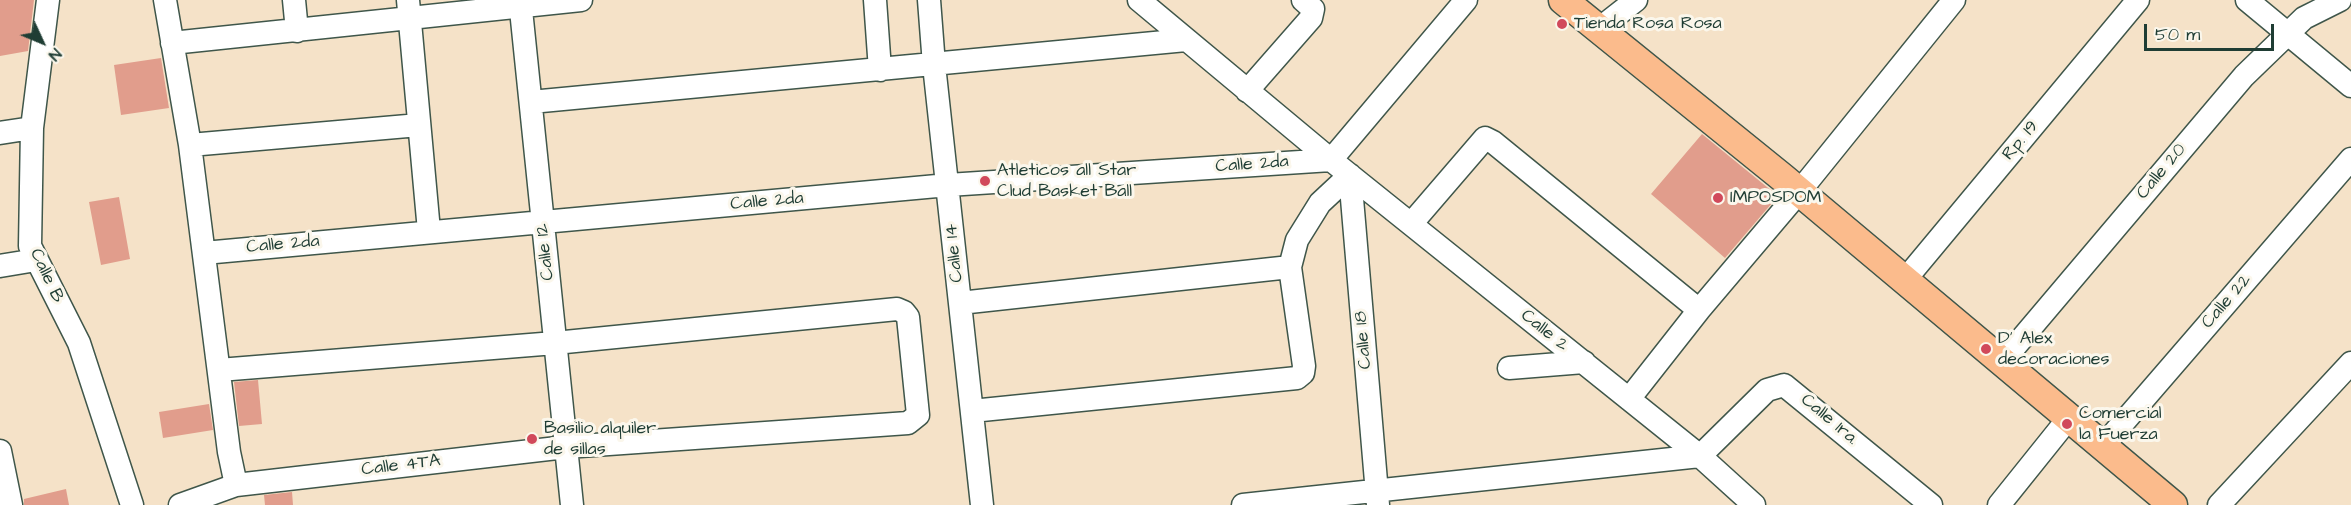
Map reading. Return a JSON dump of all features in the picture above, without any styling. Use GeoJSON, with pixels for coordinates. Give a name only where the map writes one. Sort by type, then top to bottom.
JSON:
{"type":"FeatureCollection","features":[{"type":"Feature","properties":{"kind":"main road"},"geometry":{"type":"LineString","coordinates":[[1563,0],[1799,192],[2103,446],[2165,503]]}},
{"type":"Feature","properties":{"kind":"street","name":"Calle B"},"geometry":{"type":"LineString","coordinates":[[48,0],[32,128],[30,246],[79,343],[132,505]]}},
{"type":"Feature","properties":{"kind":"street"},"geometry":{"type":"LineString","coordinates":[[165,0],[190,146],[229,452],[236,484]]}},
{"type":"Feature","properties":{"kind":"street"},"geometry":{"type":"LineString","coordinates":[[294,0],[297,31]]}},
{"type":"Feature","properties":{"kind":"street"},"geometry":{"type":"LineString","coordinates":[[172,43],[297,31],[408,10],[581,0]]}},
{"type":"Feature","properties":{"kind":"street"},"geometry":{"type":"LineString","coordinates":[[875,0],[880,70]]}},
{"type":"Feature","properties":{"kind":"street","name":"Calle 14"},"geometry":{"type":"LineString","coordinates":[[929,0],[934,65],[982,505]]}},
{"type":"Feature","properties":{"kind":"street","name":"Calle 2"},"geometry":{"type":"LineString","coordinates":[[1139,0],[1331,160],[1700,456],[1754,505]]}},
{"type":"Feature","properties":{"kind":"street"},"geometry":{"type":"LineString","coordinates":[[1247,91],[1311,18],[1313,9],[1303,0]]}},
{"type":"Feature","properties":{"kind":"street"},"geometry":{"type":"LineString","coordinates":[[1331,160],[1466,0]]}},
{"type":"Feature","properties":{"kind":"street"},"geometry":{"type":"LineString","coordinates":[[1599,29],[1636,0]]}},
{"type":"Feature","properties":{"kind":"street"},"geometry":{"type":"LineString","coordinates":[[1629,399],[1699,310],[1799,192],[1954,0]]}},
{"type":"Feature","properties":{"kind":"street","name":"Rp. 19"},"geometry":{"type":"LineString","coordinates":[[1904,282],[2138,0]]}},
{"type":"Feature","properties":{"kind":"street"},"geometry":{"type":"LineString","coordinates":[[2247,0],[2351,86]]}},
{"type":"Feature","properties":{"kind":"street","name":"Calle 20"},"geometry":{"type":"LineString","coordinates":[[2001,363],[2244,76],[2304,18],[2340,0]]}},
{"type":"Feature","properties":{"kind":"street","name":"Calle 12"},"geometry":{"type":"LineString","coordinates":[[521,4],[572,505]]}},
{"type":"Feature","properties":{"kind":"street"},"geometry":{"type":"LineString","coordinates":[[408,10],[429,231]]}},
{"type":"Feature","properties":{"kind":"street"},"geometry":{"type":"LineString","coordinates":[[531,102],[1186,40]]}},
{"type":"Feature","properties":{"kind":"street"},"geometry":{"type":"LineString","coordinates":[[190,146],[419,124]]}},
{"type":"Feature","properties":{"kind":"street"},"geometry":{"type":"LineString","coordinates":[[0,133],[32,128]]}},
{"type":"Feature","properties":{"kind":"street"},"geometry":{"type":"LineString","coordinates":[[1411,224],[1485,138],[1493,142],[1699,310]]}},
{"type":"Feature","properties":{"kind":"street","name":"Calle 22"},"geometry":{"type":"LineString","coordinates":[[2103,446],[2351,159]]}},
{"type":"Feature","properties":{"kind":"street","name":"Calle 2da"},"geometry":{"type":"LineString","coordinates":[[204,253],[543,220],[948,185],[1331,160]]}},
{"type":"Feature","properties":{"kind":"street"},"geometry":{"type":"LineString","coordinates":[[972,411],[1297,378],[1303,373],[1304,366],[1290,267],[1297,240],[1320,204],[1350,175]]}},
{"type":"Feature","properties":{"kind":"street","name":"Calle 18"},"geometry":{"type":"LineString","coordinates":[[1350,175],[1377,498]]}},
{"type":"Feature","properties":{"kind":"street"},"geometry":{"type":"LineString","coordinates":[[0,266],[36,260]]}},
{"type":"Feature","properties":{"kind":"street"},"geometry":{"type":"LineString","coordinates":[[960,303],[1290,267]]}},
{"type":"Feature","properties":{"kind":"street","name":"Calle 4TA"},"geometry":{"type":"LineString","coordinates":[[180,505],[236,484],[566,447],[908,423],[918,415],[908,317],[897,309],[555,343]]}},
{"type":"Feature","properties":{"kind":"street"},"geometry":{"type":"LineString","coordinates":[[219,370],[555,343]]}},
{"type":"Feature","properties":{"kind":"street"},"geometry":{"type":"LineString","coordinates":[[1509,368],[1584,362]]}},
{"type":"Feature","properties":{"kind":"street"},"geometry":{"type":"LineString","coordinates":[[2219,505],[2351,363]]}},
{"type":"Feature","properties":{"kind":"street","name":"Calle 1ra."},"geometry":{"type":"LineString","coordinates":[[1700,456],[1767,390],[1784,385],[1931,505]]}},
{"type":"Feature","properties":{"kind":"street"},"geometry":{"type":"LineString","coordinates":[[1999,505],[2068,419]]}},
{"type":"Feature","properties":{"kind":"street"},"geometry":{"type":"LineString","coordinates":[[0,451],[11,505]]}},
{"type":"Feature","properties":{"kind":"street"},"geometry":{"type":"LineString","coordinates":[[1243,505],[1377,498],[1700,456]]}},
{"type":"Feature","properties":{"kind":"building"},"geometry":{"type":"Polygon","coordinates":[[[0,0],[34,0],[28,51],[0,56],[0,0]]]}},
{"type":"Feature","properties":{"kind":"building"},"geometry":{"type":"Polygon","coordinates":[[[161,58],[169,108],[121,115],[114,65],[161,58]]]}},
{"type":"Feature","properties":{"kind":"building","name":"IMPOSDOM"},"geometry":{"type":"Polygon","coordinates":[[[1702,134],[1778,196],[1725,258],[1651,194],[1702,134]]]}},
{"type":"Feature","properties":{"kind":"building"},"geometry":{"type":"Polygon","coordinates":[[[119,197],[130,259],[101,265],[89,202],[119,197]]]}},
{"type":"Feature","properties":{"kind":"building"},"geometry":{"type":"Polygon","coordinates":[[[258,380],[262,424],[239,426],[234,382],[258,380]]]}},
{"type":"Feature","properties":{"kind":"building"},"geometry":{"type":"Polygon","coordinates":[[[209,404],[213,430],[163,438],[159,412],[209,404]]]}},
{"type":"Feature","properties":{"kind":"building"},"geometry":{"type":"Polygon","coordinates":[[[66,489],[69,505],[24,505],[24,499],[66,489]]]}},
{"type":"Feature","properties":{"kind":"building"},"geometry":{"type":"Polygon","coordinates":[[[292,492],[293,505],[265,505],[264,495],[292,492]]]}},
{"type":"Feature","properties":{"kind":"place","name":"Tienda Rosa Rosa"},"geometry":{"type":"Point","coordinates":[1562,24]}},
{"type":"Feature","properties":{"kind":"place","name":"Atleticos all Star Clud Basket Ball"},"geometry":{"type":"Point","coordinates":[985,181]}},
{"type":"Feature","properties":{"kind":"place","name":"IMPOSDOM"},"geometry":{"type":"Point","coordinates":[1718,198]}},
{"type":"Feature","properties":{"kind":"place","name":"D’ Alex decoraciones"},"geometry":{"type":"Point","coordinates":[1986,349]}},
{"type":"Feature","properties":{"kind":"place","name":"Comercial la Fuerza"},"geometry":{"type":"Point","coordinates":[2067,424]}},
{"type":"Feature","properties":{"kind":"place","name":"Basilio alquiler de sillas"},"geometry":{"type":"Point","coordinates":[532,439]}}]}
